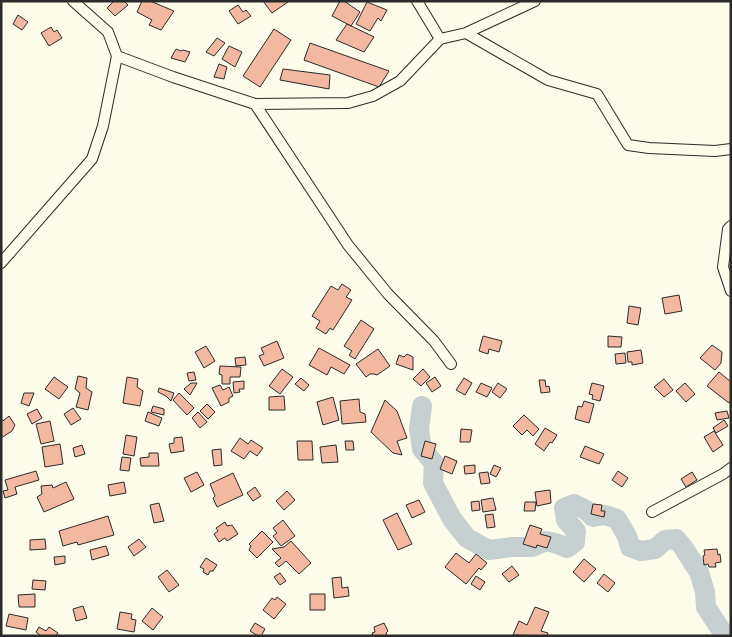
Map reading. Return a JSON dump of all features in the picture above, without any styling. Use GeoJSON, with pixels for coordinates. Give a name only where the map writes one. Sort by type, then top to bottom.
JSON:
{"type":"FeatureCollection","features":[{"type":"Feature","properties":{"kind":"street"},"geometry":{"type":"LineString","coordinates":[[1,262],[92,159],[103,126],[117,56],[108,32],[73,1]]}},
{"type":"Feature","properties":{"kind":"street"},"geometry":{"type":"LineString","coordinates":[[417,1],[440,39]]}},
{"type":"Feature","properties":{"kind":"street"},"geometry":{"type":"LineString","coordinates":[[117,56],[255,104],[348,103],[372,96],[400,81],[440,39],[466,33],[535,1]]}},
{"type":"Feature","properties":{"kind":"street"},"geometry":{"type":"LineString","coordinates":[[466,33],[548,80],[596,94],[628,145],[716,152],[731,149]]}},
{"type":"Feature","properties":{"kind":"street"},"geometry":{"type":"LineString","coordinates":[[255,104],[348,245],[388,294],[434,341],[451,364]]}},
{"type":"Feature","properties":{"kind":"street"},"geometry":{"type":"LineString","coordinates":[[731,226],[728,229],[723,267],[731,291]]}},
{"type":"Feature","properties":{"kind":"street"},"geometry":{"type":"LineString","coordinates":[[652,512],[731,468]]}},
{"type":"Feature","properties":{"kind":"building"},"geometry":{"type":"Polygon","coordinates":[[[114,1],[124,1],[128,5],[115,16],[107,8],[114,1]]]}},
{"type":"Feature","properties":{"kind":"building"},"geometry":{"type":"Polygon","coordinates":[[[142,1],[150,1],[174,11],[161,30],[149,25],[152,20],[137,12],[142,1]]]}},
{"type":"Feature","properties":{"kind":"building"},"geometry":{"type":"Polygon","coordinates":[[[263,1],[288,1],[288,2],[272,13],[263,1]]]}},
{"type":"Feature","properties":{"kind":"building"},"geometry":{"type":"Polygon","coordinates":[[[340,1],[344,1],[360,12],[351,26],[332,16],[340,1]]]}},
{"type":"Feature","properties":{"kind":"building"},"geometry":{"type":"Polygon","coordinates":[[[367,2],[387,10],[381,21],[378,18],[370,31],[356,24],[367,2]]]}},
{"type":"Feature","properties":{"kind":"building"},"geometry":{"type":"Polygon","coordinates":[[[238,5],[243,12],[246,10],[251,16],[238,24],[229,11],[238,5]]]}},
{"type":"Feature","properties":{"kind":"building"},"geometry":{"type":"Polygon","coordinates":[[[18,15],[28,22],[22,30],[13,24],[18,15]]]}},
{"type":"Feature","properties":{"kind":"building"},"geometry":{"type":"Polygon","coordinates":[[[347,24],[374,37],[364,52],[336,40],[347,24]]]}},
{"type":"Feature","properties":{"kind":"building"},"geometry":{"type":"Polygon","coordinates":[[[51,27],[54,32],[57,30],[62,38],[49,46],[41,33],[51,27]]]}},
{"type":"Feature","properties":{"kind":"building"},"geometry":{"type":"Polygon","coordinates":[[[274,29],[291,40],[260,87],[243,76],[274,29]]]}},
{"type":"Feature","properties":{"kind":"building"},"geometry":{"type":"Polygon","coordinates":[[[217,38],[225,43],[214,56],[206,52],[217,38]]]}},
{"type":"Feature","properties":{"kind":"building"},"geometry":{"type":"Polygon","coordinates":[[[310,43],[389,71],[379,87],[304,60],[310,43]]]}},
{"type":"Feature","properties":{"kind":"building"},"geometry":{"type":"Polygon","coordinates":[[[229,46],[242,52],[235,67],[222,59],[229,46]]]}},
{"type":"Feature","properties":{"kind":"building"},"geometry":{"type":"Polygon","coordinates":[[[176,49],[190,52],[185,62],[171,58],[176,49]]]}},
{"type":"Feature","properties":{"kind":"building"},"geometry":{"type":"Polygon","coordinates":[[[219,64],[227,67],[224,79],[214,77],[219,64]]]}},
{"type":"Feature","properties":{"kind":"building"},"geometry":{"type":"Polygon","coordinates":[[[283,69],[330,75],[329,89],[280,80],[283,69]]]}},
{"type":"Feature","properties":{"kind":"building"},"geometry":{"type":"Polygon","coordinates":[[[342,284],[351,290],[346,297],[352,300],[333,330],[330,328],[326,334],[316,328],[320,321],[312,316],[331,286],[338,290],[342,284]]]}},
{"type":"Feature","properties":{"kind":"building"},"geometry":{"type":"Polygon","coordinates":[[[679,295],[682,311],[665,314],[662,298],[679,295]]]}},
{"type":"Feature","properties":{"kind":"building"},"geometry":{"type":"Polygon","coordinates":[[[629,306],[641,308],[638,325],[627,323],[629,306]]]}},
{"type":"Feature","properties":{"kind":"building"},"geometry":{"type":"Polygon","coordinates":[[[361,320],[374,329],[355,359],[349,355],[352,351],[344,346],[361,320]]]}},
{"type":"Feature","properties":{"kind":"building"},"geometry":{"type":"Polygon","coordinates":[[[483,336],[502,341],[499,352],[489,349],[488,354],[479,351],[483,336]]]}},
{"type":"Feature","properties":{"kind":"building"},"geometry":{"type":"Polygon","coordinates":[[[608,336],[622,337],[621,347],[608,347],[608,336]]]}},
{"type":"Feature","properties":{"kind":"building"},"geometry":{"type":"Polygon","coordinates":[[[277,341],[284,358],[264,366],[259,356],[264,354],[261,348],[277,341]]]}},
{"type":"Feature","properties":{"kind":"building"},"geometry":{"type":"Polygon","coordinates":[[[712,345],[722,352],[721,363],[715,370],[700,358],[712,345]]]}},
{"type":"Feature","properties":{"kind":"building"},"geometry":{"type":"Polygon","coordinates":[[[206,346],[215,361],[204,368],[195,352],[206,346]]]}},
{"type":"Feature","properties":{"kind":"building"},"geometry":{"type":"Polygon","coordinates":[[[319,348],[350,365],[344,374],[331,367],[327,375],[309,365],[319,348]]]}},
{"type":"Feature","properties":{"kind":"building"},"geometry":{"type":"Polygon","coordinates":[[[378,349],[390,366],[377,375],[370,374],[366,377],[356,364],[378,349]]]}},
{"type":"Feature","properties":{"kind":"building"},"geometry":{"type":"Polygon","coordinates":[[[641,350],[643,363],[632,365],[632,362],[628,362],[627,352],[641,350]]]}},
{"type":"Feature","properties":{"kind":"building"},"geometry":{"type":"Polygon","coordinates":[[[625,353],[626,363],[616,364],[615,354],[625,353]]]}},
{"type":"Feature","properties":{"kind":"building"},"geometry":{"type":"Polygon","coordinates":[[[407,354],[413,357],[413,370],[396,364],[399,355],[404,357],[407,354]]]}},
{"type":"Feature","properties":{"kind":"building"},"geometry":{"type":"Polygon","coordinates":[[[245,357],[246,365],[236,366],[235,358],[245,357]]]}},
{"type":"Feature","properties":{"kind":"building"},"geometry":{"type":"Polygon","coordinates":[[[220,366],[241,367],[240,377],[230,377],[230,384],[222,384],[222,375],[219,374],[220,366]]]}},
{"type":"Feature","properties":{"kind":"building"},"geometry":{"type":"Polygon","coordinates":[[[282,369],[293,377],[280,394],[269,386],[282,369]]]}},
{"type":"Feature","properties":{"kind":"building"},"geometry":{"type":"Polygon","coordinates":[[[423,369],[430,377],[421,386],[413,379],[423,369]]]}},
{"type":"Feature","properties":{"kind":"building"},"geometry":{"type":"Polygon","coordinates":[[[194,372],[196,380],[189,381],[187,373],[194,372]]]}},
{"type":"Feature","properties":{"kind":"building"},"geometry":{"type":"Polygon","coordinates":[[[719,372],[731,382],[731,400],[729,403],[707,386],[719,372]]]}},
{"type":"Feature","properties":{"kind":"building"},"geometry":{"type":"Polygon","coordinates":[[[78,376],[87,378],[86,388],[92,392],[88,410],[76,407],[80,393],[75,389],[78,376]]]}},
{"type":"Feature","properties":{"kind":"building"},"geometry":{"type":"Polygon","coordinates":[[[54,377],[68,387],[59,399],[45,389],[54,377]]]}},
{"type":"Feature","properties":{"kind":"building"},"geometry":{"type":"Polygon","coordinates":[[[127,377],[138,379],[137,387],[143,391],[140,406],[123,403],[127,377]]]}},
{"type":"Feature","properties":{"kind":"building"},"geometry":{"type":"Polygon","coordinates":[[[435,377],[441,386],[432,392],[426,383],[435,377]]]}},
{"type":"Feature","properties":{"kind":"building"},"geometry":{"type":"Polygon","coordinates":[[[301,378],[309,385],[304,391],[295,384],[301,378]]]}},
{"type":"Feature","properties":{"kind":"building"},"geometry":{"type":"Polygon","coordinates":[[[464,378],[472,383],[465,395],[456,390],[464,378]]]}},
{"type":"Feature","properties":{"kind":"building"},"geometry":{"type":"Polygon","coordinates":[[[664,379],[673,390],[664,397],[654,387],[664,379]]]}},
{"type":"Feature","properties":{"kind":"building"},"geometry":{"type":"Polygon","coordinates":[[[539,380],[545,380],[546,387],[549,386],[550,392],[541,393],[539,380]]]}},
{"type":"Feature","properties":{"kind":"building"},"geometry":{"type":"Polygon","coordinates":[[[244,381],[244,389],[239,389],[240,392],[234,393],[233,382],[244,381]]]}},
{"type":"Feature","properties":{"kind":"building"},"geometry":{"type":"Polygon","coordinates":[[[191,383],[197,383],[190,395],[184,389],[191,383]]]}},
{"type":"Feature","properties":{"kind":"building"},"geometry":{"type":"Polygon","coordinates":[[[481,383],[492,388],[487,397],[476,392],[481,383]]]}},
{"type":"Feature","properties":{"kind":"building"},"geometry":{"type":"Polygon","coordinates":[[[498,383],[507,389],[500,398],[492,392],[498,383]]]}},
{"type":"Feature","properties":{"kind":"building"},"geometry":{"type":"Polygon","coordinates":[[[592,383],[604,386],[600,401],[592,399],[593,395],[589,394],[592,383]]]}},
{"type":"Feature","properties":{"kind":"building"},"geometry":{"type":"Polygon","coordinates":[[[685,383],[695,394],[686,402],[676,391],[685,383]]]}},
{"type":"Feature","properties":{"kind":"building"},"geometry":{"type":"Polygon","coordinates":[[[220,385],[223,390],[229,387],[233,396],[229,398],[229,402],[221,406],[212,388],[220,385]]]}},
{"type":"Feature","properties":{"kind":"building"},"geometry":{"type":"Polygon","coordinates":[[[159,388],[174,393],[171,401],[158,392],[159,388]]]}},
{"type":"Feature","properties":{"kind":"building"},"geometry":{"type":"Polygon","coordinates":[[[24,393],[34,393],[29,406],[21,403],[24,393]]]}},
{"type":"Feature","properties":{"kind":"building"},"geometry":{"type":"Polygon","coordinates":[[[179,393],[194,408],[187,415],[173,400],[179,393]]]}},
{"type":"Feature","properties":{"kind":"building"},"geometry":{"type":"Polygon","coordinates":[[[284,396],[285,410],[269,410],[269,397],[284,396]]]}},
{"type":"Feature","properties":{"kind":"building"},"geometry":{"type":"Polygon","coordinates":[[[333,397],[339,420],[323,425],[317,402],[333,397]]]}},
{"type":"Feature","properties":{"kind":"building"},"geometry":{"type":"Polygon","coordinates":[[[359,399],[360,412],[365,414],[366,422],[342,424],[340,401],[359,399]]]}},
{"type":"Feature","properties":{"kind":"building"},"geometry":{"type":"Polygon","coordinates":[[[385,400],[397,411],[407,438],[397,441],[402,455],[393,453],[371,432],[385,400]]]}},
{"type":"Feature","properties":{"kind":"building"},"geometry":{"type":"Polygon","coordinates":[[[584,401],[594,404],[589,423],[575,419],[578,406],[582,407],[584,401]]]}},
{"type":"Feature","properties":{"kind":"building"},"geometry":{"type":"Polygon","coordinates":[[[207,404],[215,412],[208,419],[200,411],[207,404]]]}},
{"type":"Feature","properties":{"kind":"building"},"geometry":{"type":"Polygon","coordinates":[[[153,406],[164,409],[164,415],[151,412],[153,406]]]}},
{"type":"Feature","properties":{"kind":"building"},"geometry":{"type":"Polygon","coordinates":[[[73,408],[81,419],[71,425],[64,414],[73,408]]]}},
{"type":"Feature","properties":{"kind":"building"},"geometry":{"type":"Polygon","coordinates":[[[37,409],[42,418],[32,424],[27,414],[37,409]]]}},
{"type":"Feature","properties":{"kind":"building"},"geometry":{"type":"Polygon","coordinates":[[[727,411],[729,418],[717,420],[715,413],[727,411]]]}},
{"type":"Feature","properties":{"kind":"building"},"geometry":{"type":"Polygon","coordinates":[[[148,412],[162,418],[159,426],[145,421],[148,412]]]}},
{"type":"Feature","properties":{"kind":"building"},"geometry":{"type":"Polygon","coordinates":[[[198,412],[207,422],[200,428],[192,418],[198,412]]]}},
{"type":"Feature","properties":{"kind":"building"},"geometry":{"type":"Polygon","coordinates":[[[524,415],[539,429],[533,436],[527,430],[522,435],[513,426],[524,415]]]}},
{"type":"Feature","properties":{"kind":"building"},"geometry":{"type":"Polygon","coordinates":[[[9,416],[15,425],[12,431],[1,438],[1,418],[3,421],[9,416]]]}},
{"type":"Feature","properties":{"kind":"building"},"geometry":{"type":"Polygon","coordinates":[[[724,420],[728,426],[716,433],[713,428],[724,420]]]}},
{"type":"Feature","properties":{"kind":"building"},"geometry":{"type":"Polygon","coordinates":[[[50,421],[54,441],[41,444],[36,424],[50,421]]]}},
{"type":"Feature","properties":{"kind":"building"},"geometry":{"type":"Polygon","coordinates":[[[545,428],[557,435],[544,451],[535,444],[545,428]]]}},
{"type":"Feature","properties":{"kind":"building"},"geometry":{"type":"Polygon","coordinates":[[[461,429],[472,430],[470,442],[460,442],[461,429]]]}},
{"type":"Feature","properties":{"kind":"building"},"geometry":{"type":"Polygon","coordinates":[[[714,431],[723,445],[713,452],[704,437],[714,431]]]}},
{"type":"Feature","properties":{"kind":"building"},"geometry":{"type":"Polygon","coordinates":[[[126,435],[137,437],[134,456],[123,454],[126,435]]]}},
{"type":"Feature","properties":{"kind":"building"},"geometry":{"type":"Polygon","coordinates":[[[182,437],[184,451],[171,453],[169,444],[174,443],[174,438],[182,437]]]}},
{"type":"Feature","properties":{"kind":"building"},"geometry":{"type":"Polygon","coordinates":[[[240,438],[248,444],[251,440],[263,448],[257,456],[250,451],[244,459],[231,451],[240,438]]]}},
{"type":"Feature","properties":{"kind":"building"},"geometry":{"type":"Polygon","coordinates":[[[297,441],[312,441],[313,460],[298,460],[297,441]]]}},
{"type":"Feature","properties":{"kind":"building"},"geometry":{"type":"Polygon","coordinates":[[[345,441],[353,441],[354,450],[346,450],[345,441]]]}},
{"type":"Feature","properties":{"kind":"building"},"geometry":{"type":"Polygon","coordinates":[[[425,441],[436,444],[432,459],[421,456],[425,441]]]}},
{"type":"Feature","properties":{"kind":"building"},"geometry":{"type":"Polygon","coordinates":[[[60,444],[63,464],[45,467],[42,447],[60,444]]]}},
{"type":"Feature","properties":{"kind":"building"},"geometry":{"type":"Polygon","coordinates":[[[82,445],[85,454],[75,457],[73,448],[82,445]]]}},
{"type":"Feature","properties":{"kind":"building"},"geometry":{"type":"Polygon","coordinates":[[[336,445],[338,462],[322,463],[320,447],[336,445]]]}},
{"type":"Feature","properties":{"kind":"building"},"geometry":{"type":"Polygon","coordinates":[[[585,446],[604,454],[599,464],[580,457],[585,446]]]}},
{"type":"Feature","properties":{"kind":"building"},"geometry":{"type":"Polygon","coordinates":[[[221,449],[222,465],[214,466],[212,450],[221,449]]]}},
{"type":"Feature","properties":{"kind":"building"},"geometry":{"type":"Polygon","coordinates":[[[149,453],[158,453],[159,466],[141,466],[140,458],[149,457],[149,453]]]}},
{"type":"Feature","properties":{"kind":"building"},"geometry":{"type":"Polygon","coordinates":[[[445,456],[457,461],[452,474],[440,469],[445,456]]]}},
{"type":"Feature","properties":{"kind":"building"},"geometry":{"type":"Polygon","coordinates":[[[122,457],[131,458],[129,471],[120,470],[122,457]]]}},
{"type":"Feature","properties":{"kind":"building"},"geometry":{"type":"Polygon","coordinates":[[[475,465],[475,473],[465,474],[464,466],[475,465]]]}},
{"type":"Feature","properties":{"kind":"building"},"geometry":{"type":"Polygon","coordinates":[[[494,465],[501,468],[496,477],[490,474],[494,465]]]}},
{"type":"Feature","properties":{"kind":"building"},"geometry":{"type":"Polygon","coordinates":[[[36,471],[39,480],[15,487],[17,494],[5,498],[3,491],[8,490],[5,480],[36,471]]]}},
{"type":"Feature","properties":{"kind":"building"},"geometry":{"type":"Polygon","coordinates":[[[618,471],[628,478],[622,487],[612,480],[618,471]]]}},
{"type":"Feature","properties":{"kind":"building"},"geometry":{"type":"Polygon","coordinates":[[[197,472],[204,485],[191,492],[184,478],[197,472]]]}},
{"type":"Feature","properties":{"kind":"building"},"geometry":{"type":"Polygon","coordinates":[[[488,472],[490,483],[481,484],[479,473],[488,472]]]}},
{"type":"Feature","properties":{"kind":"building"},"geometry":{"type":"Polygon","coordinates":[[[692,472],[697,480],[686,487],[681,479],[692,472]]]}},
{"type":"Feature","properties":{"kind":"building"},"geometry":{"type":"Polygon","coordinates":[[[233,473],[243,495],[217,507],[210,484],[233,473]]]}},
{"type":"Feature","properties":{"kind":"building"},"geometry":{"type":"Polygon","coordinates":[[[66,482],[74,499],[44,512],[37,497],[42,494],[41,486],[52,485],[53,488],[66,482]]]}},
{"type":"Feature","properties":{"kind":"building"},"geometry":{"type":"Polygon","coordinates":[[[124,482],[126,493],[110,496],[108,485],[124,482]]]}},
{"type":"Feature","properties":{"kind":"building"},"geometry":{"type":"Polygon","coordinates":[[[255,487],[261,496],[253,501],[247,493],[255,487]]]}},
{"type":"Feature","properties":{"kind":"building"},"geometry":{"type":"Polygon","coordinates":[[[550,490],[551,503],[537,506],[535,492],[550,490]]]}},
{"type":"Feature","properties":{"kind":"building"},"geometry":{"type":"Polygon","coordinates":[[[287,491],[295,500],[284,510],[276,501],[287,491]]]}},
{"type":"Feature","properties":{"kind":"building"},"geometry":{"type":"Polygon","coordinates":[[[493,498],[496,510],[483,512],[481,500],[493,498]]]}},
{"type":"Feature","properties":{"kind":"building"},"geometry":{"type":"Polygon","coordinates":[[[419,500],[425,512],[412,518],[406,505],[419,500]]]}},
{"type":"Feature","properties":{"kind":"building"},"geometry":{"type":"Polygon","coordinates":[[[479,501],[480,510],[472,511],[471,502],[479,501]]]}},
{"type":"Feature","properties":{"kind":"building"},"geometry":{"type":"Polygon","coordinates":[[[525,502],[536,502],[535,511],[524,511],[525,502]]]}},
{"type":"Feature","properties":{"kind":"building"},"geometry":{"type":"Polygon","coordinates":[[[159,503],[164,521],[154,523],[150,505],[159,503]]]}},
{"type":"Feature","properties":{"kind":"building"},"geometry":{"type":"Polygon","coordinates":[[[593,504],[602,505],[601,511],[605,511],[604,517],[591,514],[593,504]]]}},
{"type":"Feature","properties":{"kind":"building"},"geometry":{"type":"Polygon","coordinates":[[[397,513],[412,544],[398,550],[383,520],[397,513]]]}},
{"type":"Feature","properties":{"kind":"building"},"geometry":{"type":"Polygon","coordinates":[[[493,514],[495,527],[487,528],[485,515],[493,514]]]}},
{"type":"Feature","properties":{"kind":"building"},"geometry":{"type":"Polygon","coordinates":[[[108,516],[114,535],[78,545],[77,542],[63,546],[59,531],[108,516]]]}},
{"type":"Feature","properties":{"kind":"building"},"geometry":{"type":"Polygon","coordinates":[[[283,520],[295,536],[281,546],[273,536],[277,533],[273,528],[283,520]]]}},
{"type":"Feature","properties":{"kind":"building"},"geometry":{"type":"Polygon","coordinates":[[[225,522],[227,526],[232,525],[238,534],[227,541],[225,538],[219,542],[214,534],[218,531],[216,528],[225,522]]]}},
{"type":"Feature","properties":{"kind":"building"},"geometry":{"type":"Polygon","coordinates":[[[530,525],[542,529],[540,534],[551,537],[547,548],[537,545],[536,548],[523,544],[530,525]]]}},
{"type":"Feature","properties":{"kind":"building"},"geometry":{"type":"Polygon","coordinates":[[[262,531],[273,542],[257,558],[249,550],[251,546],[249,544],[262,531]]]}},
{"type":"Feature","properties":{"kind":"building"},"geometry":{"type":"Polygon","coordinates":[[[45,539],[46,549],[30,550],[30,540],[45,539]]]}},
{"type":"Feature","properties":{"kind":"building"},"geometry":{"type":"Polygon","coordinates":[[[139,539],[146,547],[134,556],[128,547],[139,539]]]}},
{"type":"Feature","properties":{"kind":"building"},"geometry":{"type":"Polygon","coordinates":[[[291,541],[311,563],[299,574],[286,561],[279,567],[275,563],[281,558],[272,549],[284,547],[291,541]]]}},
{"type":"Feature","properties":{"kind":"building"},"geometry":{"type":"Polygon","coordinates":[[[106,546],[109,555],[92,560],[90,550],[106,546]]]}},
{"type":"Feature","properties":{"kind":"building"},"geometry":{"type":"Polygon","coordinates":[[[717,549],[721,562],[715,563],[716,567],[709,567],[708,564],[704,565],[704,550],[717,549]]]}},
{"type":"Feature","properties":{"kind":"building"},"geometry":{"type":"Polygon","coordinates":[[[456,553],[469,563],[476,554],[487,563],[481,570],[479,568],[466,584],[445,567],[456,553]]]}},
{"type":"Feature","properties":{"kind":"building"},"geometry":{"type":"Polygon","coordinates":[[[65,556],[65,563],[55,565],[54,557],[65,556]]]}},
{"type":"Feature","properties":{"kind":"building"},"geometry":{"type":"Polygon","coordinates":[[[206,558],[217,565],[208,575],[200,567],[206,558]]]}},
{"type":"Feature","properties":{"kind":"building"},"geometry":{"type":"Polygon","coordinates":[[[584,559],[596,569],[584,582],[573,572],[584,559]]]}},
{"type":"Feature","properties":{"kind":"building"},"geometry":{"type":"Polygon","coordinates":[[[512,566],[519,575],[509,582],[502,574],[512,566]]]}},
{"type":"Feature","properties":{"kind":"building"},"geometry":{"type":"Polygon","coordinates":[[[167,570],[179,585],[169,592],[158,577],[167,570]]]}},
{"type":"Feature","properties":{"kind":"building"},"geometry":{"type":"Polygon","coordinates":[[[280,573],[286,581],[280,585],[274,577],[280,573]]]}},
{"type":"Feature","properties":{"kind":"building"},"geometry":{"type":"Polygon","coordinates":[[[604,574],[615,583],[608,592],[597,583],[604,574]]]}},
{"type":"Feature","properties":{"kind":"building"},"geometry":{"type":"Polygon","coordinates":[[[476,576],[485,582],[480,590],[471,584],[476,576]]]}},
{"type":"Feature","properties":{"kind":"building"},"geometry":{"type":"Polygon","coordinates":[[[341,577],[342,588],[348,587],[349,596],[334,598],[332,578],[341,577]]]}},
{"type":"Feature","properties":{"kind":"building"},"geometry":{"type":"Polygon","coordinates":[[[33,580],[46,581],[45,590],[32,589],[33,580]]]}},
{"type":"Feature","properties":{"kind":"building"},"geometry":{"type":"Polygon","coordinates":[[[35,594],[35,607],[19,607],[18,595],[35,594]]]}},
{"type":"Feature","properties":{"kind":"building"},"geometry":{"type":"Polygon","coordinates":[[[310,594],[325,594],[325,610],[310,610],[310,594]]]}},
{"type":"Feature","properties":{"kind":"building"},"geometry":{"type":"Polygon","coordinates":[[[277,597],[286,604],[274,619],[263,610],[272,598],[275,600],[277,597]]]}},
{"type":"Feature","properties":{"kind":"building"},"geometry":{"type":"Polygon","coordinates":[[[83,606],[87,618],[76,621],[73,609],[83,606]]]}},
{"type":"Feature","properties":{"kind":"building"},"geometry":{"type":"Polygon","coordinates":[[[535,607],[549,612],[541,631],[548,633],[547,636],[513,635],[519,621],[527,625],[535,607]]]}},
{"type":"Feature","properties":{"kind":"building"},"geometry":{"type":"Polygon","coordinates":[[[152,608],[163,617],[153,630],[142,621],[152,608]]]}},
{"type":"Feature","properties":{"kind":"building"},"geometry":{"type":"Polygon","coordinates":[[[120,612],[132,614],[131,619],[136,620],[134,632],[117,629],[120,612]]]}},
{"type":"Feature","properties":{"kind":"building"},"geometry":{"type":"Polygon","coordinates":[[[9,614],[28,618],[26,630],[6,626],[9,614]]]}},
{"type":"Feature","properties":{"kind":"building"},"geometry":{"type":"Polygon","coordinates":[[[255,623],[265,629],[261,636],[250,631],[255,623]]]}},
{"type":"Feature","properties":{"kind":"building"},"geometry":{"type":"Polygon","coordinates":[[[384,623],[388,631],[386,633],[387,636],[373,636],[372,633],[375,632],[374,627],[384,623]]]}},
{"type":"Feature","properties":{"kind":"building"},"geometry":{"type":"Polygon","coordinates":[[[39,627],[46,631],[49,627],[58,633],[56,636],[41,636],[36,632],[39,627]]]}},
{"type":"Feature","properties":{"kind":"waterway"},"geometry":{"type":"LineString","coordinates":[[422,406],[419,429],[422,449],[434,463],[433,483],[452,519],[467,538],[489,550],[532,547],[546,541],[567,548],[575,542],[576,531],[566,520],[564,508],[574,504],[586,510],[593,517],[605,515],[617,519],[627,536],[630,547],[641,551],[655,549],[665,540],[676,539],[699,572],[705,592],[706,607],[725,636]]}}]}
